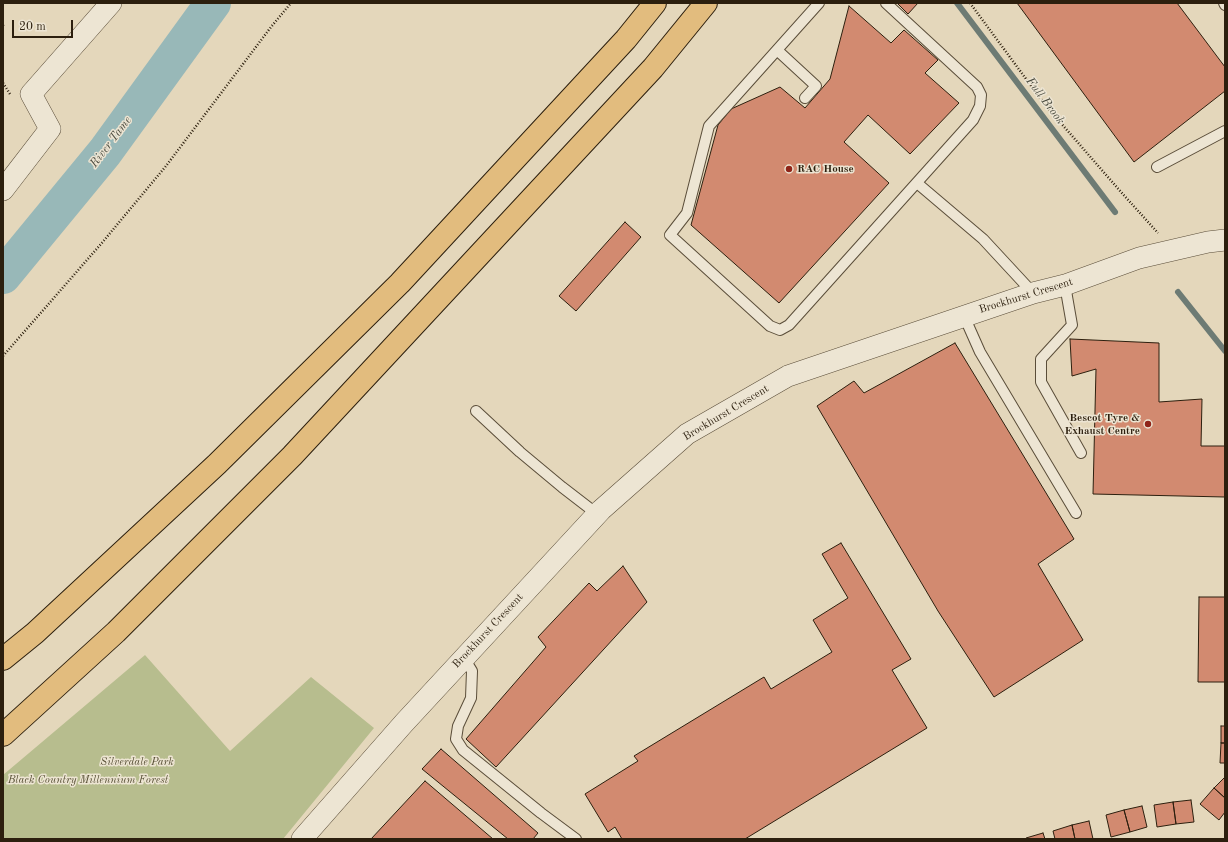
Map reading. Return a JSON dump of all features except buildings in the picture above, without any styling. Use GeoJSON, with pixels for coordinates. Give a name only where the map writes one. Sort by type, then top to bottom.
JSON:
{"type":"FeatureCollection","features":[{"type":"Feature","properties":{"kind":"highway"},"geometry":{"type":"LineString","coordinates":[[3,659],[35,632],[218,464],[394,288],[626,39],[655,3]]}},
{"type":"Feature","properties":{"kind":"highway"},"geometry":{"type":"LineString","coordinates":[[3,735],[116,632],[297,450],[653,68],[706,3]]}},
{"type":"Feature","properties":{"kind":"highway"},"geometry":{"type":"LineString","coordinates":[[3,715],[127,608],[245,503]]}},
{"type":"Feature","properties":{"kind":"street"},"geometry":{"type":"LineString","coordinates":[[3,190],[50,129],[31,94],[111,3]]}},
{"type":"Feature","properties":{"kind":"street","name":"Brockhurst Crescent"},"geometry":{"type":"LineString","coordinates":[[302,839],[404,723],[597,514],[687,434],[788,376],[1033,293],[1064,285],[1139,258],[1175,251],[1208,242],[1225,240]]}},
{"type":"Feature","properties":{"kind":"lane"},"geometry":{"type":"LineString","coordinates":[[819,3],[709,126],[687,213],[670,235],[770,326],[780,330],[789,325],[974,120],[980,106],[981,95],[977,87],[886,3]]}},
{"type":"Feature","properties":{"kind":"lane"},"geometry":{"type":"LineString","coordinates":[[777,50],[816,86],[805,98]]}},
{"type":"Feature","properties":{"kind":"lane"},"geometry":{"type":"LineString","coordinates":[[1157,167],[1225,131]]}},
{"type":"Feature","properties":{"kind":"lane"},"geometry":{"type":"LineString","coordinates":[[917,183],[983,239],[1033,293]]}},
{"type":"Feature","properties":{"kind":"lane"},"geometry":{"type":"LineString","coordinates":[[1064,285],[1072,325],[1041,359],[1041,382],[1081,453]]}},
{"type":"Feature","properties":{"kind":"lane"},"geometry":{"type":"LineString","coordinates":[[964,316],[980,352],[1076,513]]}},
{"type":"Feature","properties":{"kind":"lane"},"geometry":{"type":"LineString","coordinates":[[476,412],[520,452],[597,514]]}},
{"type":"Feature","properties":{"kind":"lane"},"geometry":{"type":"LineString","coordinates":[[464,658],[472,671],[471,698],[458,726],[456,739],[463,750],[541,813],[576,839]]}},
{"type":"Feature","properties":{"kind":"path"},"geometry":{"type":"LineString","coordinates":[[3,356],[101,244],[166,166],[270,27],[292,3]]}},
{"type":"Feature","properties":{"kind":"path"},"geometry":{"type":"LineString","coordinates":[[970,3],[1046,106],[1175,251]]}},
{"type":"Feature","properties":{"kind":"green space","name":"Silverdale Park"},"geometry":{"type":"Polygon","coordinates":[[[145,655],[230,751],[311,677],[374,728],[283,839],[3,839],[3,775],[145,655]]]}},
{"type":"Feature","properties":{"kind":"waterway","name":"River Tame"},"geometry":{"type":"LineString","coordinates":[[3,276],[105,152],[213,3]]}},
{"type":"Feature","properties":{"kind":"waterway","name":"Full Brook"},"geometry":{"type":"LineString","coordinates":[[957,3],[1115,212]]}},
{"type":"Feature","properties":{"kind":"waterway","name":"Full Brook"},"geometry":{"type":"LineString","coordinates":[[1178,292],[1225,351]]}},
{"type":"Feature","properties":{"kind":"place","name":"RAC House"},"geometry":{"type":"Point","coordinates":[789,169]}},
{"type":"Feature","properties":{"kind":"place","name":"Bescot Tyre & Exhaust Centre"},"geometry":{"type":"Point","coordinates":[1148,424]}},
{"type":"Feature","properties":{"kind":"park label","name":"Black Country Millennium Forest"},"geometry":{"type":"Point","coordinates":[88,780]}}]}
